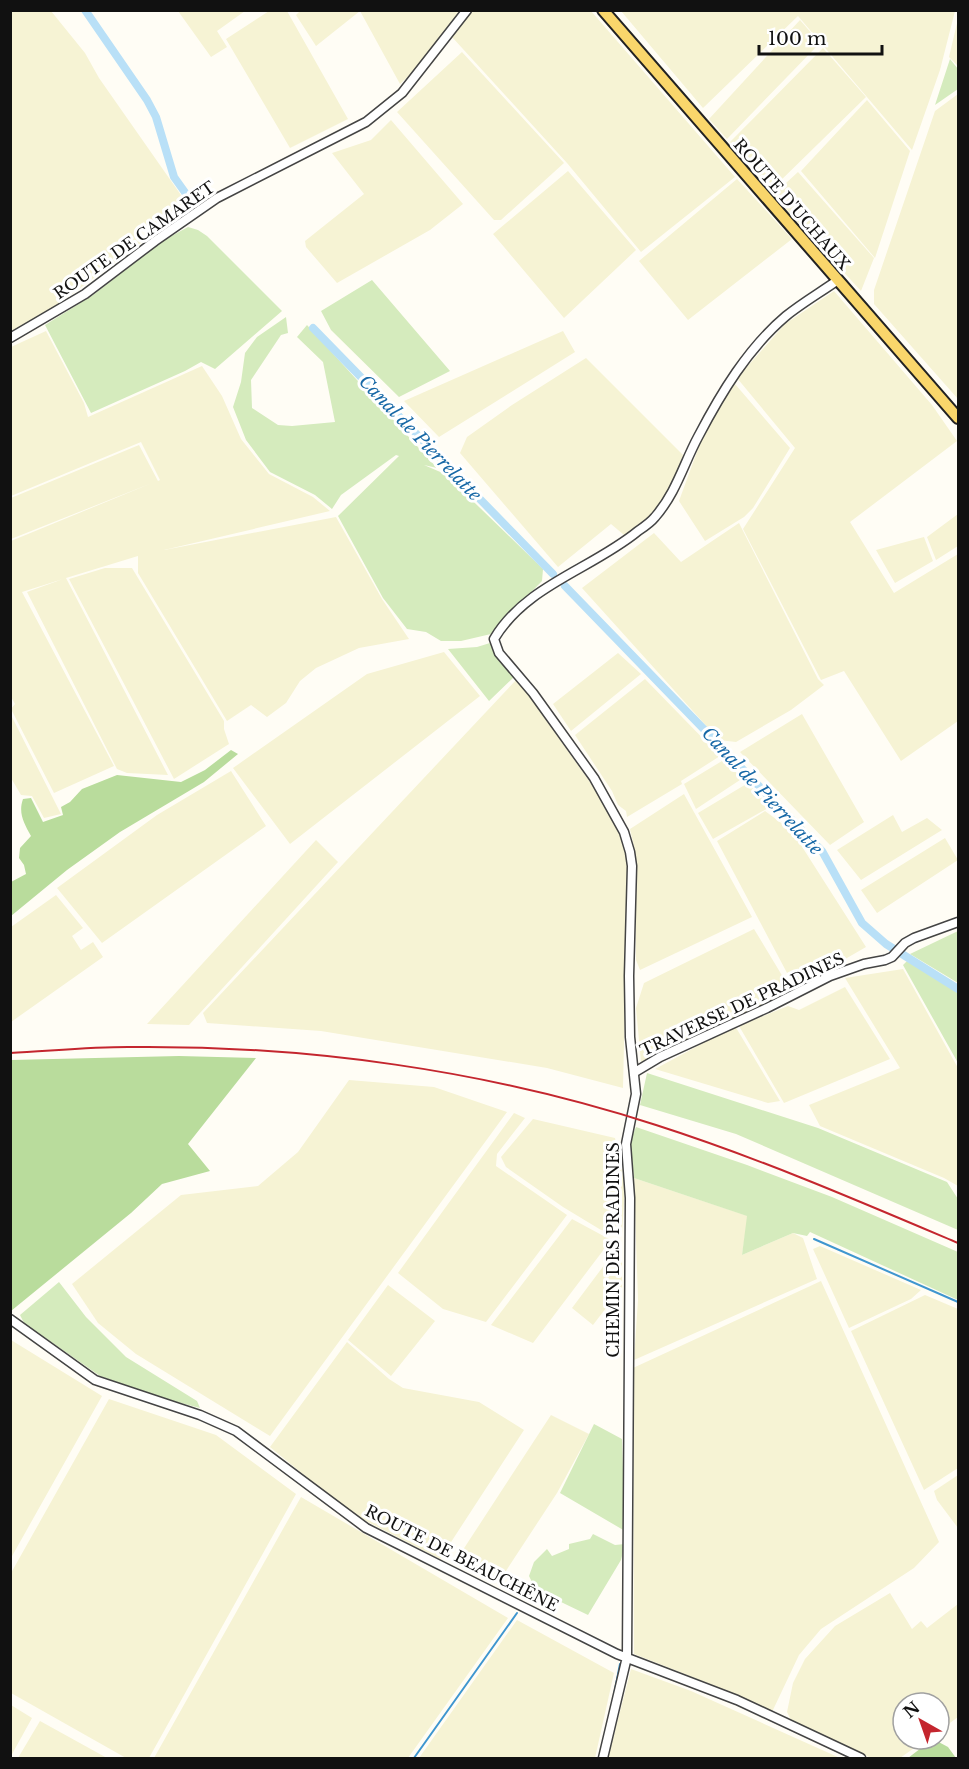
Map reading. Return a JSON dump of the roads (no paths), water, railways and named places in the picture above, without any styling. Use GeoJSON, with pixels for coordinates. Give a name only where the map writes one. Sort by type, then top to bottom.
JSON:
{"type":"FeatureCollection","features":[{"type":"Feature","properties":{"kind":"main road","name":"ROUTE D'UCHAUX"},"geometry":{"type":"LineString","coordinates":[[603,10],[958,418]]}},
{"type":"Feature","properties":{"kind":"street","name":"ROUTE DE CAMARET"},"geometry":{"type":"LineString","coordinates":[[10,338],[85,294],[155,241],[218,198],[366,122],[402,93],[466,10]]}},
{"type":"Feature","properties":{"kind":"street","name":"CHEMIN DES PRADINES"},"geometry":{"type":"LineString","coordinates":[[603,1758],[627,1657],[630,1180],[626,1144],[635,1102],[635,1072],[630,1037],[629,976],[632,866],[624,832],[594,778],[577,751],[500,653],[494,639],[500,628],[543,589],[622,544],[655,517],[676,486],[708,418],[753,351],[787,316],[838,280]]}},
{"type":"Feature","properties":{"kind":"street","name":"TRAVERSE DE PRADINES"},"geometry":{"type":"LineString","coordinates":[[635,1072],[660,1057],[830,976],[864,964],[885,960],[914,938],[958,922]]}},
{"type":"Feature","properties":{"kind":"street","name":"ROUTE DE BEAUCHÊNE"},"geometry":{"type":"LineString","coordinates":[[10,1319],[95,1380],[200,1415],[236,1431],[366,1528],[616,1654],[736,1700],[861,1758]]}},
{"type":"Feature","properties":{"kind":"waterway","name":"Canal de Pierrelatte"},"geometry":{"type":"LineString","coordinates":[[85,10],[147,100],[156,117],[174,177],[194,205]]}},
{"type":"Feature","properties":{"kind":"waterway","name":"Canal de Pierrelatte"},"geometry":{"type":"LineString","coordinates":[[313,328],[553,574]]}},
{"type":"Feature","properties":{"kind":"waterway","name":"Canal de Pierrelatte"},"geometry":{"type":"LineString","coordinates":[[565,586],[822,851],[862,923],[886,944],[958,989]]}},
{"type":"Feature","properties":{"kind":"waterway"},"geometry":{"type":"LineString","coordinates":[[814,1239],[958,1302]]}},
{"type":"Feature","properties":{"kind":"waterway"},"geometry":{"type":"LineString","coordinates":[[414,1758],[517,1613]]}},
{"type":"Feature","properties":{"kind":"waterway"},"geometry":{"type":"LineString","coordinates":[[613,1700],[620,1664]]}},
{"type":"Feature","properties":{"kind":"railway"},"geometry":{"type":"LineString","coordinates":[[10,1053],[128,1047],[262,1051],[329,1056],[395,1065],[527,1089],[656,1125],[733,1151],[958,1243]]}}]}
